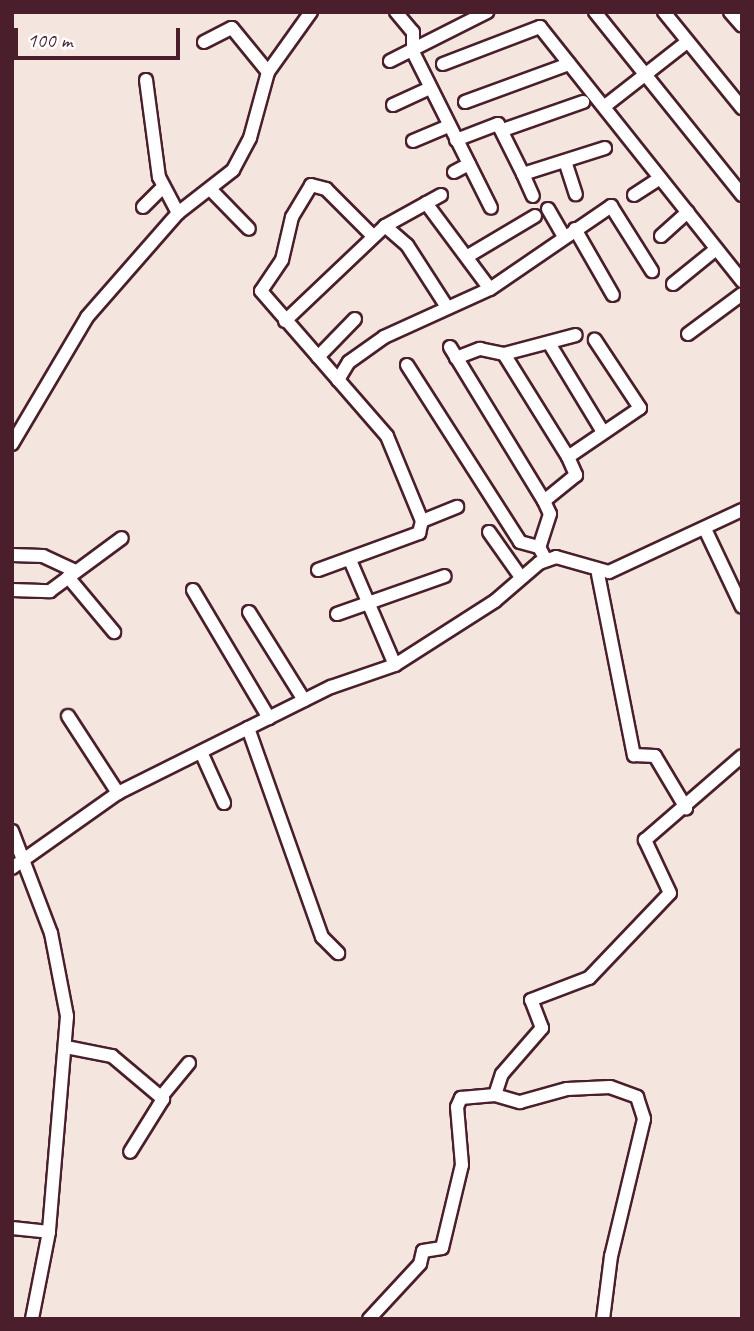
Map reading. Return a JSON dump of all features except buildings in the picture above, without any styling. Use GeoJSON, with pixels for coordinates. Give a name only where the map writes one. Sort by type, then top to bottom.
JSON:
{"type":"FeatureCollection","features":[{"type":"Feature","properties":{"kind":"street"},"geometry":{"type":"LineString","coordinates":[[12,444],[87,317],[178,213],[211,190],[241,158],[268,72],[311,12]]}},
{"type":"Feature","properties":{"kind":"street"},"geometry":{"type":"LineString","coordinates":[[396,12],[413,32],[413,52],[491,208]]}},
{"type":"Feature","properties":{"kind":"street"},"geometry":{"type":"LineString","coordinates":[[390,61],[413,52],[487,12]]}},
{"type":"Feature","properties":{"kind":"street"},"geometry":{"type":"LineString","coordinates":[[595,12],[742,195]]}},
{"type":"Feature","properties":{"kind":"street"},"geometry":{"type":"LineString","coordinates":[[664,12],[742,108]]}},
{"type":"Feature","properties":{"kind":"street"},"geometry":{"type":"LineString","coordinates":[[730,12],[742,26]]}},
{"type":"Feature","properties":{"kind":"street"},"geometry":{"type":"LineString","coordinates":[[443,64],[540,27],[742,281]]}},
{"type":"Feature","properties":{"kind":"street"},"geometry":{"type":"LineString","coordinates":[[204,43],[232,28],[268,72]]}},
{"type":"Feature","properties":{"kind":"street"},"geometry":{"type":"LineString","coordinates":[[605,106],[687,42]]}},
{"type":"Feature","properties":{"kind":"street"},"geometry":{"type":"LineString","coordinates":[[465,102],[569,64]]}},
{"type":"Feature","properties":{"kind":"street"},"geometry":{"type":"LineString","coordinates":[[146,80],[163,187],[178,213]]}},
{"type":"Feature","properties":{"kind":"street"},"geometry":{"type":"LineString","coordinates":[[393,105],[430,88]]}},
{"type":"Feature","properties":{"kind":"street"},"geometry":{"type":"LineString","coordinates":[[456,140],[489,125],[503,130],[583,102]]}},
{"type":"Feature","properties":{"kind":"street"},"geometry":{"type":"LineString","coordinates":[[413,141],[448,126]]}},
{"type":"Feature","properties":{"kind":"street"},"geometry":{"type":"LineString","coordinates":[[503,130],[533,196]]}},
{"type":"Feature","properties":{"kind":"street"},"geometry":{"type":"LineString","coordinates":[[523,174],[604,148]]}},
{"type":"Feature","properties":{"kind":"street"},"geometry":{"type":"LineString","coordinates":[[565,161],[576,194]]}},
{"type":"Feature","properties":{"kind":"street"},"geometry":{"type":"LineString","coordinates":[[454,172],[468,164]]}},
{"type":"Feature","properties":{"kind":"street"},"geometry":{"type":"LineString","coordinates":[[634,195],[660,178]]}},
{"type":"Feature","properties":{"kind":"street"},"geometry":{"type":"LineString","coordinates":[[143,207],[163,187]]}},
{"type":"Feature","properties":{"kind":"street"},"geometry":{"type":"LineString","coordinates":[[318,570],[419,533],[422,520],[387,436],[261,291],[282,260],[305,188],[326,189],[373,236]]}},
{"type":"Feature","properties":{"kind":"street"},"geometry":{"type":"LineString","coordinates":[[211,190],[249,229]]}},
{"type":"Feature","properties":{"kind":"street"},"geometry":{"type":"LineString","coordinates":[[285,321],[385,226],[441,195]]}},
{"type":"Feature","properties":{"kind":"street"},"geometry":{"type":"LineString","coordinates":[[426,203],[490,289]]}},
{"type":"Feature","properties":{"kind":"street"},"geometry":{"type":"LineString","coordinates":[[338,380],[349,362],[384,337],[490,289],[611,206],[652,271]]}},
{"type":"Feature","properties":{"kind":"street"},"geometry":{"type":"LineString","coordinates":[[548,209],[570,233],[613,295]]}},
{"type":"Feature","properties":{"kind":"street"},"geometry":{"type":"LineString","coordinates":[[661,236],[688,212]]}},
{"type":"Feature","properties":{"kind":"street"},"geometry":{"type":"LineString","coordinates":[[468,256],[535,216]]}},
{"type":"Feature","properties":{"kind":"street"},"geometry":{"type":"LineString","coordinates":[[385,226],[407,245],[447,307]]}},
{"type":"Feature","properties":{"kind":"street"},"geometry":{"type":"LineString","coordinates":[[673,284],[716,249]]}},
{"type":"Feature","properties":{"kind":"street"},"geometry":{"type":"LineString","coordinates":[[688,334],[742,294]]}},
{"type":"Feature","properties":{"kind":"street"},"geometry":{"type":"LineString","coordinates":[[318,358],[355,319]]}},
{"type":"Feature","properties":{"kind":"street"},"geometry":{"type":"LineString","coordinates":[[546,560],[539,547],[550,514],[453,353],[480,349],[504,354],[576,335]]}},
{"type":"Feature","properties":{"kind":"street"},"geometry":{"type":"LineString","coordinates":[[568,457],[640,408],[595,340]]}},
{"type":"Feature","properties":{"kind":"street"},"geometry":{"type":"LineString","coordinates":[[549,343],[603,432]]}},
{"type":"Feature","properties":{"kind":"street"},"geometry":{"type":"LineString","coordinates":[[504,354],[568,457],[576,475],[544,501]]}},
{"type":"Feature","properties":{"kind":"street"},"geometry":{"type":"LineString","coordinates":[[407,365],[520,542],[539,547]]}},
{"type":"Feature","properties":{"kind":"street"},"geometry":{"type":"LineString","coordinates":[[422,520],[457,507]]}},
{"type":"Feature","properties":{"kind":"street"},"geometry":{"type":"LineString","coordinates":[[12,868],[118,793],[304,700],[395,666],[495,601],[520,576],[546,560],[562,558],[598,574],[705,529],[742,510]]}},
{"type":"Feature","properties":{"kind":"street"},"geometry":{"type":"LineString","coordinates":[[705,529],[742,607]]}},
{"type":"Feature","properties":{"kind":"street"},"geometry":{"type":"LineString","coordinates":[[489,532],[520,576]]}},
{"type":"Feature","properties":{"kind":"street"},"geometry":{"type":"LineString","coordinates":[[12,590],[47,592],[122,538]]}},
{"type":"Feature","properties":{"kind":"street"},"geometry":{"type":"LineString","coordinates":[[12,555],[43,556],[71,574],[114,632]]}},
{"type":"Feature","properties":{"kind":"street"},"geometry":{"type":"LineString","coordinates":[[350,560],[395,666]]}},
{"type":"Feature","properties":{"kind":"street"},"geometry":{"type":"LineString","coordinates":[[598,574],[634,755],[654,756],[686,808]]}},
{"type":"Feature","properties":{"kind":"street"},"geometry":{"type":"LineString","coordinates":[[337,614],[445,576]]}},
{"type":"Feature","properties":{"kind":"street"},"geometry":{"type":"LineString","coordinates":[[193,590],[269,718]]}},
{"type":"Feature","properties":{"kind":"street"},"geometry":{"type":"LineString","coordinates":[[249,612],[304,700]]}},
{"type":"Feature","properties":{"kind":"street"},"geometry":{"type":"LineString","coordinates":[[68,716],[118,793]]}},
{"type":"Feature","properties":{"kind":"street"},"geometry":{"type":"LineString","coordinates":[[248,728],[322,937],[338,953]]}},
{"type":"Feature","properties":{"kind":"street"},"geometry":{"type":"LineString","coordinates":[[201,752],[224,803]]}},
{"type":"Feature","properties":{"kind":"street"},"geometry":{"type":"LineString","coordinates":[[495,1095],[502,1074],[543,1026],[531,1000],[589,978],[670,893],[645,841],[686,808],[742,756]]}},
{"type":"Feature","properties":{"kind":"street"},"geometry":{"type":"LineString","coordinates":[[12,831],[26,859],[63,983],[66,1047],[49,1232],[32,1319]]}},
{"type":"Feature","properties":{"kind":"street"},"geometry":{"type":"LineString","coordinates":[[66,1047],[112,1056],[161,1097],[164,1104],[130,1152]]}},
{"type":"Feature","properties":{"kind":"street"},"geometry":{"type":"LineString","coordinates":[[161,1097],[189,1063]]}},
{"type":"Feature","properties":{"kind":"street"},"geometry":{"type":"LineString","coordinates":[[369,1319],[421,1263],[424,1251],[440,1249],[462,1165],[457,1107],[465,1096],[495,1095],[520,1102],[567,1089],[610,1087],[633,1093],[642,1104],[642,1136],[611,1256],[603,1319]]}},
{"type":"Feature","properties":{"kind":"street"},"geometry":{"type":"LineString","coordinates":[[12,1228],[49,1232]]}}]}
